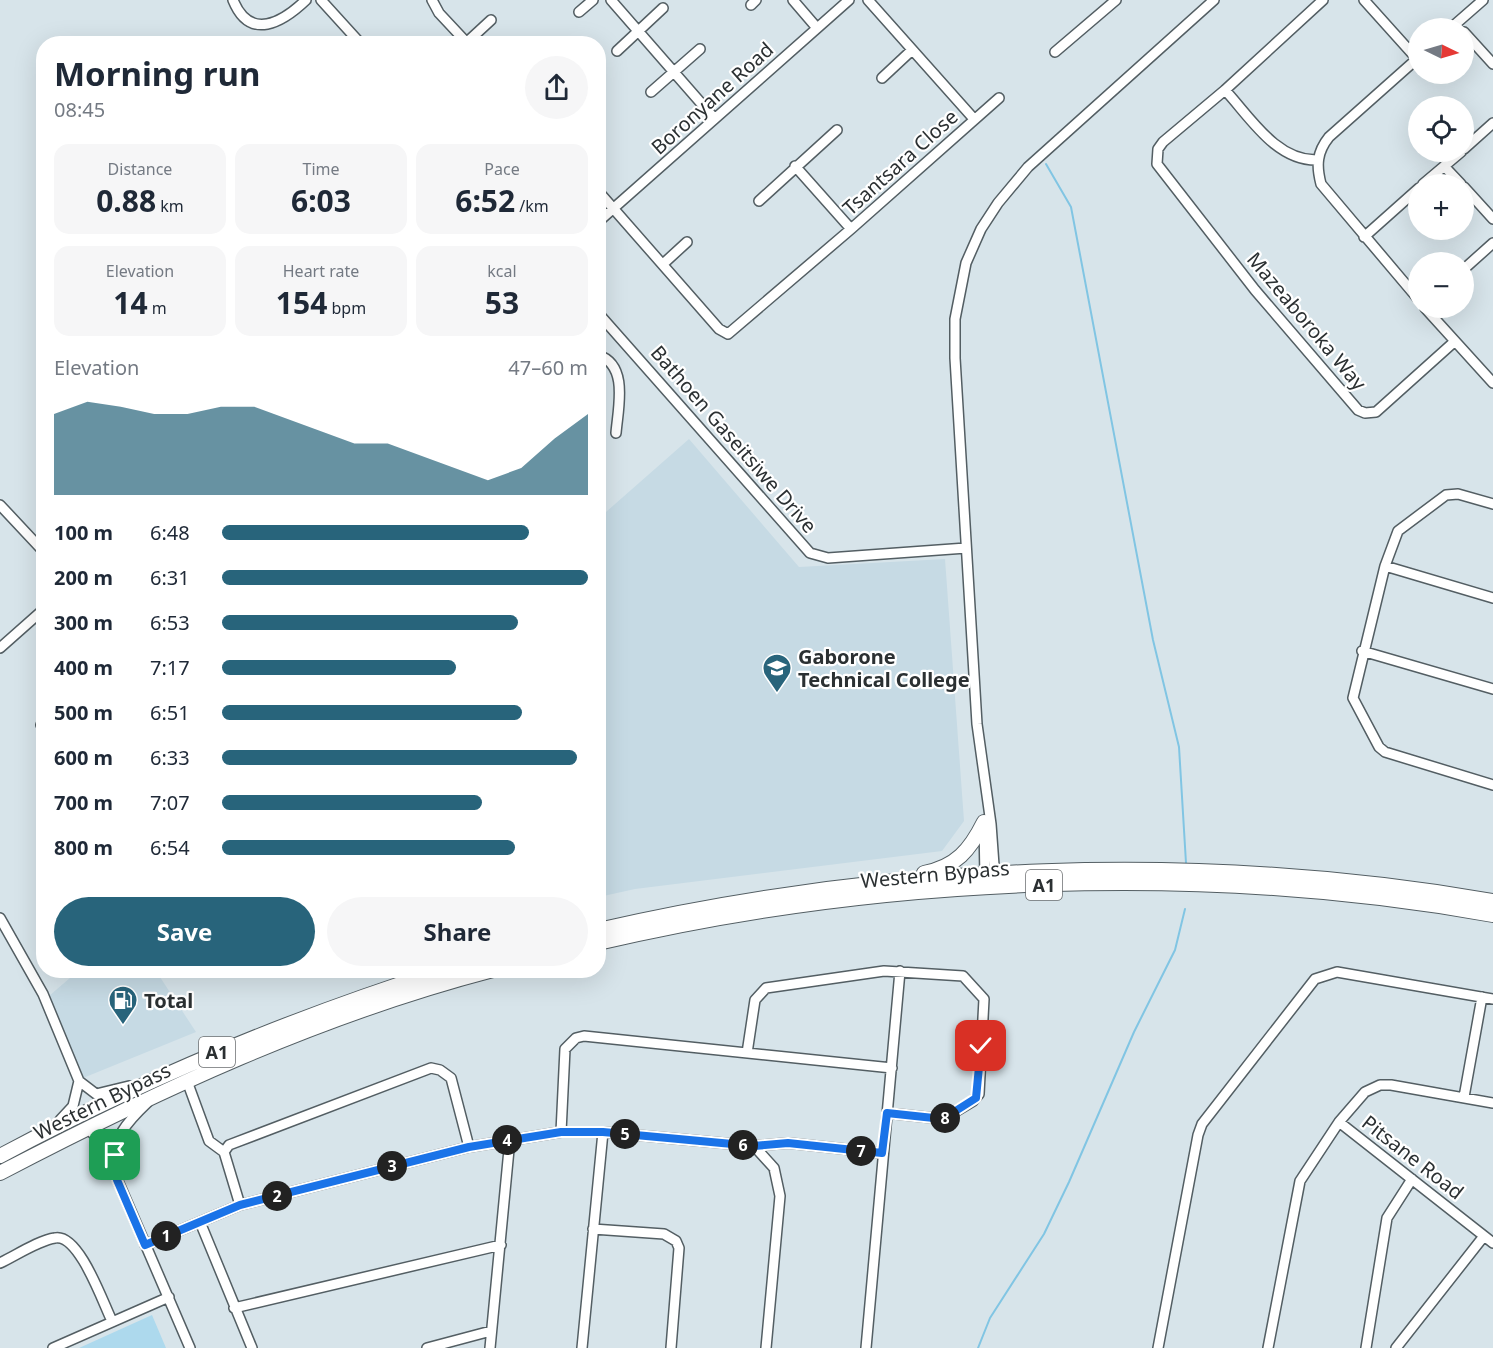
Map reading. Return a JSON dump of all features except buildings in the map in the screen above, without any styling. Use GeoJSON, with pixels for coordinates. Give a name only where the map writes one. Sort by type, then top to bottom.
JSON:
{"type":"FeatureCollection","features":[{"type":"Feature","properties":{"kind":"highway"},"geometry":{"type":"LineString","coordinates":[[860,885],[947,866],[967,852],[984,822]]}},
{"type":"Feature","properties":{"kind":"highway","name":"Western Bypass"},"geometry":{"type":"LineString","coordinates":[[606,928],[738,902],[860,885],[990,880],[1111,870],[1218,872],[1384,885],[1493,901]]}},
{"type":"Feature","properties":{"kind":"highway","name":"Western Bypass"},"geometry":{"type":"LineString","coordinates":[[606,941],[658,929],[990,880],[1216,885],[1394,901],[1493,915]]}},
{"type":"Feature","properties":{"kind":"highway","name":"Western Bypass"},"geometry":{"type":"LineString","coordinates":[[0,1156],[152,1080],[266,1032],[420,978]]}},
{"type":"Feature","properties":{"kind":"highway","name":"Western Bypass"},"geometry":{"type":"LineString","coordinates":[[0,1173],[156,1095],[270,1044],[421,991],[466,978]]}},
{"type":"Feature","properties":{"kind":"street"},"geometry":{"type":"LineString","coordinates":[[233,0],[246,18],[268,25],[282,20],[306,0]]}},
{"type":"Feature","properties":{"kind":"street"},"geometry":{"type":"LineString","coordinates":[[321,0],[354,36]]}},
{"type":"Feature","properties":{"kind":"street"},"geometry":{"type":"LineString","coordinates":[[432,0],[439,13],[460,36]]}},
{"type":"Feature","properties":{"kind":"street"},"geometry":{"type":"LineString","coordinates":[[579,12],[593,0]]}},
{"type":"Feature","properties":{"kind":"street"},"geometry":{"type":"LineString","coordinates":[[610,0],[676,71],[714,118]]}},
{"type":"Feature","properties":{"kind":"street"},"geometry":{"type":"LineString","coordinates":[[793,0],[817,28]]}},
{"type":"Feature","properties":{"kind":"street","name":"Boronyane Road"},"geometry":{"type":"LineString","coordinates":[[606,216],[849,0]]}},
{"type":"Feature","properties":{"kind":"street","name":"Tsantsara Close"},"geometry":{"type":"LineString","coordinates":[[663,264],[719,329],[728,334],[851,230],[974,119],[868,0]]}},
{"type":"Feature","properties":{"kind":"street"},"geometry":{"type":"LineString","coordinates":[[1099,0],[1106,9]]}},
{"type":"Feature","properties":{"kind":"street"},"geometry":{"type":"LineString","coordinates":[[1055,52],[1116,0]]}},
{"type":"Feature","properties":{"kind":"street"},"geometry":{"type":"LineString","coordinates":[[990,880],[992,824],[986,801],[977,724],[966,548],[955,339],[958,298],[973,244],[989,214],[1028,167],[1214,0]]}},
{"type":"Feature","properties":{"kind":"street"},"geometry":{"type":"LineString","coordinates":[[1317,160],[1291,156],[1279,149],[1225,90],[1323,0]]}},
{"type":"Feature","properties":{"kind":"street"},"geometry":{"type":"LineString","coordinates":[[1364,0],[1408,47]]}},
{"type":"Feature","properties":{"kind":"street"},"geometry":{"type":"LineString","coordinates":[[1465,18],[1483,0]]}},
{"type":"Feature","properties":{"kind":"street"},"geometry":{"type":"LineString","coordinates":[[617,51],[663,8]]}},
{"type":"Feature","properties":{"kind":"street"},"geometry":{"type":"LineString","coordinates":[[474,36],[491,20]]}},
{"type":"Feature","properties":{"kind":"street"},"geometry":{"type":"LineString","coordinates":[[1474,44],[1493,64]]}},
{"type":"Feature","properties":{"kind":"street"},"geometry":{"type":"LineString","coordinates":[[651,92],[700,49]]}},
{"type":"Feature","properties":{"kind":"street"},"geometry":{"type":"LineString","coordinates":[[882,78],[912,50]]}},
{"type":"Feature","properties":{"kind":"street"},"geometry":{"type":"LineString","coordinates":[[1408,67],[1329,137],[1322,146],[1317,160],[1321,184],[1408,287]]}},
{"type":"Feature","properties":{"kind":"street","name":"Mazeaboroka Way"},"geometry":{"type":"LineString","coordinates":[[1225,90],[1163,142],[1156,157],[1162,172],[1255,290],[1358,410],[1369,414],[1376,411],[1454,342]]}},
{"type":"Feature","properties":{"kind":"street"},"geometry":{"type":"LineString","coordinates":[[974,119],[999,98]]}},
{"type":"Feature","properties":{"kind":"street"},"geometry":{"type":"LineString","coordinates":[[1474,140],[1493,123]]}},
{"type":"Feature","properties":{"kind":"street"},"geometry":{"type":"LineString","coordinates":[[759,201],[837,130]]}},
{"type":"Feature","properties":{"kind":"street"},"geometry":{"type":"LineString","coordinates":[[1435,174],[1448,162]]}},
{"type":"Feature","properties":{"kind":"street"},"geometry":{"type":"LineString","coordinates":[[795,166],[851,230]]}},
{"type":"Feature","properties":{"kind":"street"},"geometry":{"type":"LineString","coordinates":[[1444,166],[1452,174]]}},
{"type":"Feature","properties":{"kind":"street"},"geometry":{"type":"LineString","coordinates":[[1364,237],[1408,198]]}},
{"type":"Feature","properties":{"kind":"street"},"geometry":{"type":"LineString","coordinates":[[1474,198],[1493,219]]}},
{"type":"Feature","properties":{"kind":"street"},"geometry":{"type":"LineString","coordinates":[[606,200],[663,264],[687,242]]}},
{"type":"Feature","properties":{"kind":"street"},"geometry":{"type":"LineString","coordinates":[[1474,260],[1493,243]]}},
{"type":"Feature","properties":{"kind":"street"},"geometry":{"type":"LineString","coordinates":[[1434,318],[1493,383]]}},
{"type":"Feature","properties":{"kind":"street","name":"Bathoen Gaseitsiwe Drive"},"geometry":{"type":"LineString","coordinates":[[606,322],[810,553],[828,558],[966,548]]}},
{"type":"Feature","properties":{"kind":"street"},"geometry":{"type":"LineString","coordinates":[[606,359],[610,362],[619,379],[616,433]]}},
{"type":"Feature","properties":{"kind":"street"},"geometry":{"type":"LineString","coordinates":[[1484,374],[1493,366]]}},
{"type":"Feature","properties":{"kind":"street"},"geometry":{"type":"LineString","coordinates":[[1493,504],[1458,494],[1446,495],[1398,531],[1384,566],[1362,651],[1353,698],[1379,747],[1392,755],[1493,785]]}},
{"type":"Feature","properties":{"kind":"street"},"geometry":{"type":"LineString","coordinates":[[0,505],[36,543]]}},
{"type":"Feature","properties":{"kind":"street"},"geometry":{"type":"LineString","coordinates":[[1384,566],[1493,598]]}},
{"type":"Feature","properties":{"kind":"street"},"geometry":{"type":"LineString","coordinates":[[0,648],[36,616]]}},
{"type":"Feature","properties":{"kind":"street"},"geometry":{"type":"LineString","coordinates":[[1362,651],[1493,689]]}},
{"type":"Feature","properties":{"kind":"street"},"geometry":{"type":"LineString","coordinates":[[986,801],[984,822],[990,880]]}},
{"type":"Feature","properties":{"kind":"street"},"geometry":{"type":"LineString","coordinates":[[0,918],[43,994],[79,1081],[77,1100],[69,1113],[14,1149]]}},
{"type":"Feature","properties":{"kind":"street"},"geometry":{"type":"LineString","coordinates":[[866,1348],[900,971]]}},
{"type":"Feature","properties":{"kind":"street"},"geometry":{"type":"LineString","coordinates":[[747,1053],[755,1000],[766,988],[900,971],[963,976],[981,993],[984,999],[979,1094],[973,1101],[943,1119],[887,1113]]}},
{"type":"Feature","properties":{"kind":"street"},"geometry":{"type":"LineString","coordinates":[[1158,1348],[1198,1136],[1203,1124],[1209,1113],[1315,978],[1330,972],[1493,999]]}},
{"type":"Feature","properties":{"kind":"street"},"geometry":{"type":"LineString","coordinates":[[1464,1097],[1482,997]]}},
{"type":"Feature","properties":{"kind":"street"},"geometry":{"type":"LineString","coordinates":[[561,1132],[565,1049],[576,1038],[584,1036],[892,1068]]}},
{"type":"Feature","properties":{"kind":"street"},"geometry":{"type":"LineString","coordinates":[[224,1152],[229,1145],[431,1068],[440,1070],[451,1078],[469,1147]]}},
{"type":"Feature","properties":{"kind":"street"},"geometry":{"type":"LineString","coordinates":[[79,1081],[96,1094],[152,1080]]}},
{"type":"Feature","properties":{"kind":"street"},"geometry":{"type":"LineString","coordinates":[[187,1081],[209,1141],[224,1152],[240,1205]]}},
{"type":"Feature","properties":{"kind":"street"},"geometry":{"type":"LineString","coordinates":[[1268,1348],[1300,1180],[1339,1122],[1365,1092],[1380,1085],[1493,1102]]}},
{"type":"Feature","properties":{"kind":"street"},"geometry":{"type":"LineString","coordinates":[[117,1180],[115,1155],[120,1132],[126,1123],[156,1095]]}},
{"type":"Feature","properties":{"kind":"street","name":"Pitsane Road"},"geometry":{"type":"LineString","coordinates":[[1339,1122],[1493,1243]]}},
{"type":"Feature","properties":{"kind":"street"},"geometry":{"type":"LineString","coordinates":[[88,1128],[102,1144],[190,1348]]}},
{"type":"Feature","properties":{"kind":"street"},"geometry":{"type":"LineString","coordinates":[[145,1245],[240,1205],[469,1147],[561,1132],[603,1132],[754,1146],[788,1143],[882,1153]]}},
{"type":"Feature","properties":{"kind":"street"},"geometry":{"type":"LineString","coordinates":[[582,1348],[603,1132]]}},
{"type":"Feature","properties":{"kind":"street"},"geometry":{"type":"LineString","coordinates":[[490,1348],[510,1139]]}},
{"type":"Feature","properties":{"kind":"street"},"geometry":{"type":"LineString","coordinates":[[754,1146],[774,1168],[780,1196],[766,1348]]}},
{"type":"Feature","properties":{"kind":"street"},"geometry":{"type":"LineString","coordinates":[[1366,1348],[1387,1218],[1412,1179]]}},
{"type":"Feature","properties":{"kind":"street"},"geometry":{"type":"LineString","coordinates":[[200,1222],[252,1348]]}},
{"type":"Feature","properties":{"kind":"street"},"geometry":{"type":"LineString","coordinates":[[593,1229],[664,1234],[676,1241],[679,1248],[671,1348]]}},
{"type":"Feature","properties":{"kind":"street"},"geometry":{"type":"LineString","coordinates":[[1396,1348],[1484,1236]]}},
{"type":"Feature","properties":{"kind":"street"},"geometry":{"type":"LineString","coordinates":[[0,1263],[55,1237],[66,1239],[77,1248],[112,1321]]}},
{"type":"Feature","properties":{"kind":"street"},"geometry":{"type":"LineString","coordinates":[[234,1308],[501,1245]]}},
{"type":"Feature","properties":{"kind":"street"},"geometry":{"type":"LineString","coordinates":[[53,1348],[169,1297]]}},
{"type":"Feature","properties":{"kind":"street"},"geometry":{"type":"LineString","coordinates":[[427,1348],[491,1331]]}},
{"type":"Feature","properties":{"kind":"shaded area","name":"Gaborone Technical College"},"geometry":{"type":"Polygon","coordinates":[[[689,439],[799,567],[945,559],[964,821],[942,851],[635,889],[606,895],[606,512],[689,439]]]}},
{"type":"Feature","properties":{"kind":"shaded area"},"geometry":{"type":"Polygon","coordinates":[[[70,978],[161,978],[196,1032],[83,1078],[49,996],[70,978]]]}},
{"type":"Feature","properties":{"kind":"shaded area"},"geometry":{"type":"Polygon","coordinates":[[[152,1315],[166,1348],[79,1348],[152,1315]]]}},
{"type":"Feature","properties":{"kind":"waterway"},"geometry":{"type":"LineString","coordinates":[[1046,164],[1071,207],[1153,640],[1179,747],[1186,863]]}},
{"type":"Feature","properties":{"kind":"waterway"},"geometry":{"type":"LineString","coordinates":[[978,1348],[990,1318],[1044,1234],[1069,1182],[1134,1032],[1175,950],[1185,909]]}},
{"type":"Feature","properties":{"kind":"place","name":"Gaborone Technical College"},"geometry":{"type":"Point","coordinates":[777,694]}},
{"type":"Feature","properties":{"kind":"place","name":"Total"},"geometry":{"type":"Point","coordinates":[123,1026]}},
{"type":"Feature","properties":{"kind":"route"},"geometry":{"type":"LineString","coordinates":[[115,1155],[117,1180],[145,1245],[240,1205],[469,1147],[561,1132],[603,1132],[754,1146],[788,1143],[882,1153],[887,1113],[943,1119],[976,1098],[979,1094],[981,1046]]}}]}
